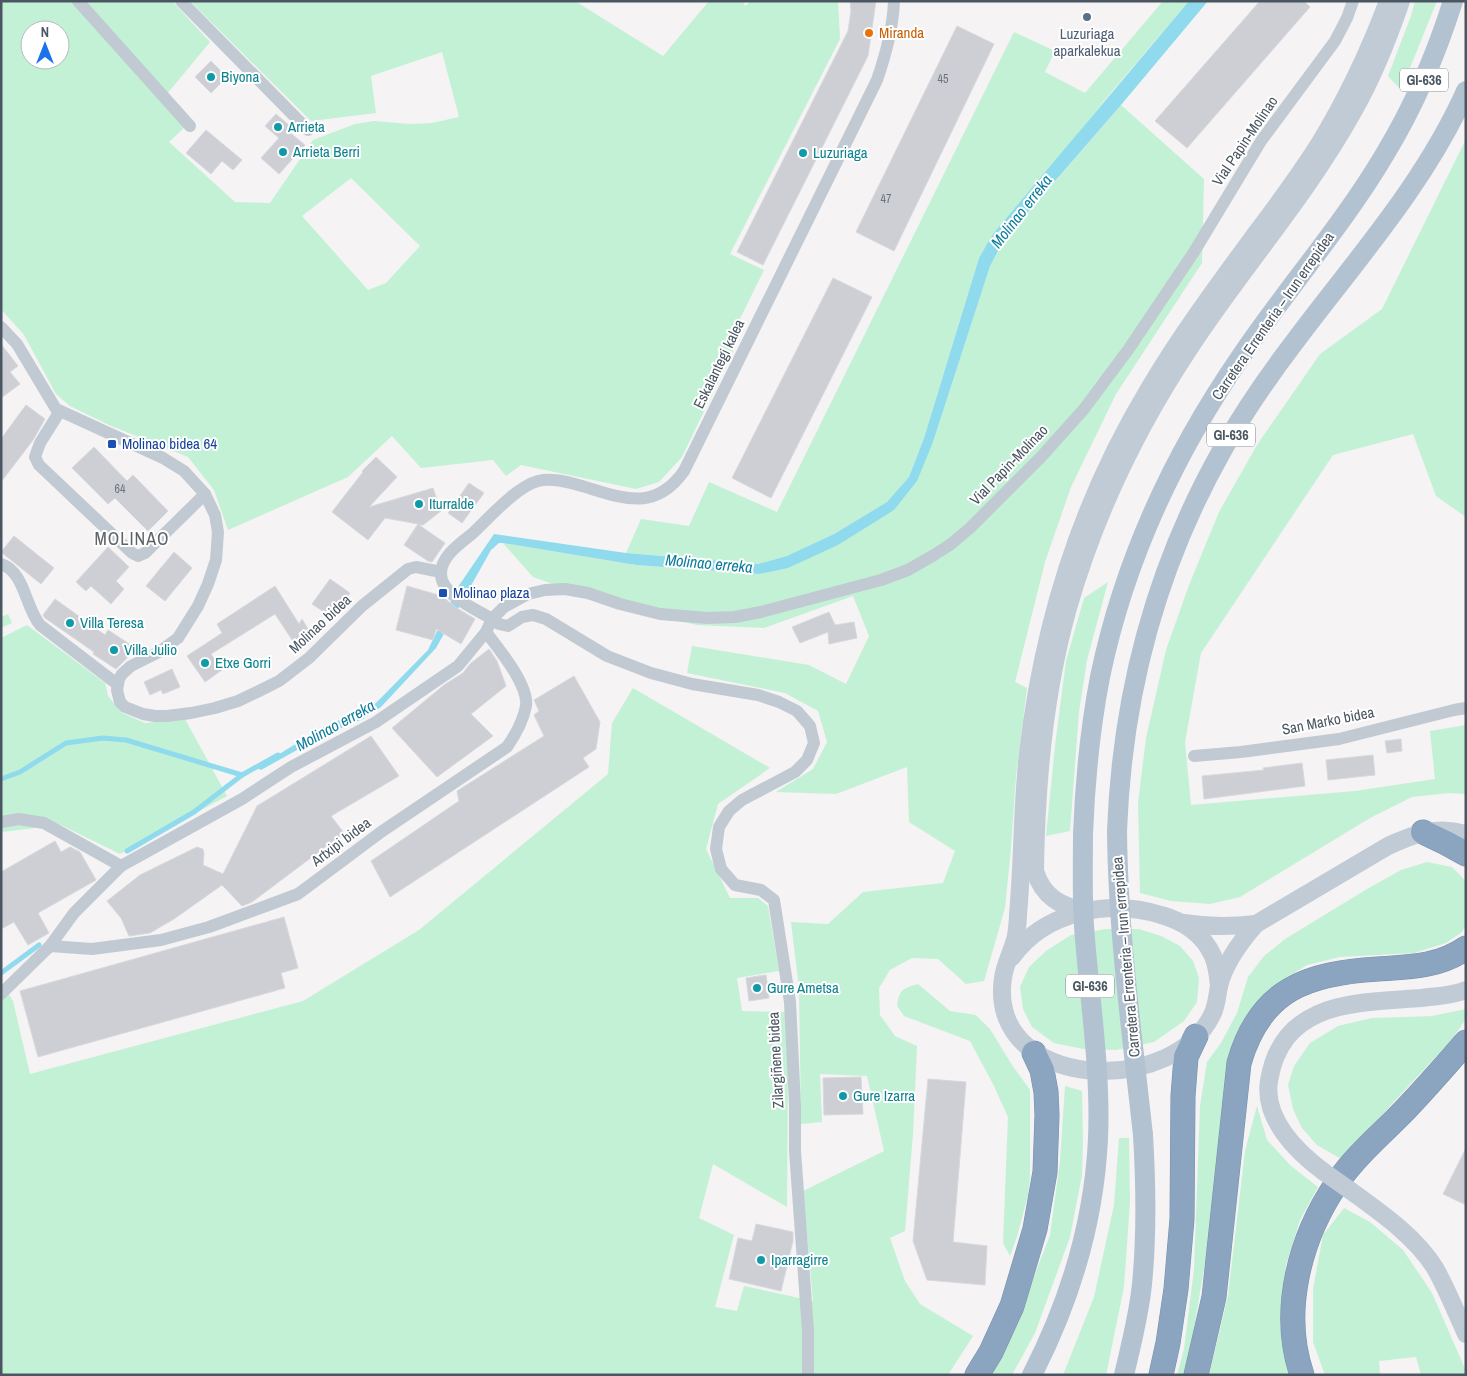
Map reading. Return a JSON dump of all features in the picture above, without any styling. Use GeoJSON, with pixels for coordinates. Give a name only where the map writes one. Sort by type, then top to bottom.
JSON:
{"type":"FeatureCollection","features":[{"type":"Feature","properties":{"kind":"highway"},"geometry":{"type":"LineString","coordinates":[[1423,832],[1466,854]]}},
{"type":"Feature","properties":{"kind":"highway"},"geometry":{"type":"LineString","coordinates":[[1196,1375],[1214,1297],[1239,1063],[1250,1033],[1258,1019],[1279,997],[1292,988],[1319,977],[1346,971],[1426,965],[1448,959],[1466,948]]}},
{"type":"Feature","properties":{"kind":"highway"},"geometry":{"type":"LineString","coordinates":[[1161,1375],[1176,1289],[1182,1219],[1183,1096],[1186,1057],[1196,1036]]}},
{"type":"Feature","properties":{"kind":"highway"},"geometry":{"type":"LineString","coordinates":[[1302,1375],[1296,1350],[1294,1298],[1297,1274],[1315,1222],[1337,1182],[1351,1165],[1420,1094],[1466,1042]]}},
{"type":"Feature","properties":{"kind":"highway"},"geometry":{"type":"LineString","coordinates":[[977,1375],[991,1352],[1012,1306],[1035,1229],[1045,1172],[1047,1115],[1046,1092],[1042,1070],[1034,1053]]}},
{"type":"Feature","properties":{"kind":"main road","name":"Carretera Errenteria – Irun errepidea"},"geometry":{"type":"LineString","coordinates":[[1032,1375],[1058,1319],[1070,1287],[1088,1221],[1093,1187],[1098,1139],[1098,1076],[1084,925],[1083,834],[1092,723],[1111,631],[1126,582],[1156,506],[1191,437],[1223,383],[1267,319],[1350,208],[1386,154],[1420,89],[1442,37],[1453,1]]}},
{"type":"Feature","properties":{"kind":"main road","name":"Carretera Errenteria – Irun errepidea"},"geometry":{"type":"LineString","coordinates":[[1124,1375],[1142,1286],[1146,1220],[1143,1135],[1120,922],[1117,877],[1117,831],[1120,769],[1135,680],[1145,637],[1158,593],[1187,521],[1216,461],[1246,410],[1296,340],[1407,194],[1430,159],[1466,91]]}},
{"type":"Feature","properties":{"kind":"street"},"geometry":{"type":"LineString","coordinates":[[78,1],[190,126]]}},
{"type":"Feature","properties":{"kind":"street"},"geometry":{"type":"LineString","coordinates":[[181,1],[308,130]]}},
{"type":"Feature","properties":{"kind":"street","name":"Eskalantegi kalea"},"geometry":{"type":"LineString","coordinates":[[441,572],[444,563],[460,544],[514,494],[529,484],[556,480],[624,498],[641,499],[662,493],[678,480],[877,80],[890,34],[894,1]]}},
{"type":"Feature","properties":{"kind":"street","name":"Vial Papin-Molinao"},"geometry":{"type":"LineString","coordinates":[[492,619],[504,607],[528,594],[545,590],[565,589],[588,593],[620,604],[660,614],[708,618],[735,617],[761,612],[881,580],[908,570],[952,544],[1041,457],[1084,409],[1128,350],[1194,252],[1261,141],[1335,41],[1347,18],[1353,1]]}},
{"type":"Feature","properties":{"kind":"street"},"geometry":{"type":"LineString","coordinates":[[1085,911],[1068,907],[1049,896],[1043,889],[1028,861],[1028,757],[1033,714],[1042,661],[1056,606],[1077,540],[1119,442],[1150,386],[1214,292],[1316,149],[1366,57],[1388,1]]}},
{"type":"Feature","properties":{"kind":"street"},"geometry":{"type":"LineString","coordinates":[[1005,971],[1018,949],[1039,931],[1066,917],[1085,911],[1106,908],[1140,909],[1167,916],[1181,923],[1194,930],[1204,942],[1213,956],[1218,971],[1218,1000],[1213,1014],[1204,1027],[1183,1048],[1153,1063],[1108,1071],[1066,1067],[1049,1061],[1034,1053],[1016,1035],[1009,1023],[1002,992],[1005,971],[1016,936],[1036,809],[1046,715],[1055,662],[1068,609],[1088,545],[1131,448],[1191,346],[1325,158],[1353,112],[1378,63],[1401,1]]}},
{"type":"Feature","properties":{"kind":"street"},"geometry":{"type":"LineString","coordinates":[[1,327],[17,344],[56,409],[163,458],[184,471],[205,494],[215,515],[218,532],[216,560],[208,584],[198,606],[178,638],[159,652],[126,670],[117,684],[40,625],[32,613],[15,575],[11,569],[1,564]]}},
{"type":"Feature","properties":{"kind":"street"},"geometry":{"type":"LineString","coordinates":[[60,411],[40,443],[35,457],[39,465],[132,553],[138,556],[145,553],[205,494]]}},
{"type":"Feature","properties":{"kind":"street","name":"Molinao bidea"},"geometry":{"type":"LineString","coordinates":[[117,684],[120,702],[125,707],[143,714],[155,716],[191,714],[238,701],[280,680],[309,658],[362,606],[408,569],[416,567],[441,572]]}},
{"type":"Feature","properties":{"kind":"street"},"geometry":{"type":"LineString","coordinates":[[1,994],[50,946],[74,913],[121,866],[242,799],[292,767],[376,722],[458,666],[486,632],[492,619],[452,595],[444,587],[441,572]]}},
{"type":"Feature","properties":{"kind":"street","name":"Zilargiñene bidea"},"geometry":{"type":"LineString","coordinates":[[492,619],[499,624],[508,626],[522,617],[533,616],[546,619],[607,656],[651,674],[692,684],[758,695],[797,711],[810,726],[814,743],[807,760],[794,772],[742,800],[729,812],[719,827],[716,849],[721,869],[735,885],[761,890],[774,900],[790,1002],[795,1105],[795,1151],[808,1331],[808,1375]]}},
{"type":"Feature","properties":{"kind":"street","name":"Artxipi bidea"},"geometry":{"type":"LineString","coordinates":[[50,946],[92,950],[160,940],[209,927],[298,894],[381,832],[507,747],[518,731],[526,704],[521,684],[507,660],[486,632]]}},
{"type":"Feature","properties":{"kind":"street","name":"San Marko bidea"},"geometry":{"type":"LineString","coordinates":[[1194,756],[1241,752],[1339,738],[1466,708]]}},
{"type":"Feature","properties":{"kind":"street"},"geometry":{"type":"LineString","coordinates":[[1,822],[19,819],[44,823],[121,866]]}},
{"type":"Feature","properties":{"kind":"street"},"geometry":{"type":"LineString","coordinates":[[1219,986],[1234,952],[1256,924],[1388,846],[1409,836],[1438,830],[1450,830],[1466,834]]}},
{"type":"Feature","properties":{"kind":"street"},"geometry":{"type":"LineString","coordinates":[[1181,923],[1218,927],[1256,924]]}},
{"type":"Feature","properties":{"kind":"street"},"geometry":{"type":"LineString","coordinates":[[1466,990],[1444,996],[1359,1003],[1321,1012],[1305,1020],[1292,1032],[1278,1052],[1271,1070],[1269,1085],[1273,1112],[1284,1133],[1294,1146],[1307,1160],[1379,1211],[1418,1247],[1434,1267],[1450,1297],[1466,1334]]}},
{"type":"Feature","properties":{"kind":"green space"},"geometry":{"type":"Polygon","coordinates":[[[1,1],[172,1],[210,42],[167,94],[185,127],[169,142],[235,202],[270,203],[313,140],[355,124],[374,121],[410,124],[432,123],[459,117],[442,52],[371,76],[376,113],[311,121],[190,1],[575,1],[663,56],[709,1],[743,1],[745,6],[751,1],[838,1],[840,39],[730,254],[764,270],[728,343],[735,347],[682,457],[659,482],[636,489],[521,465],[506,476],[493,460],[421,468],[392,436],[348,477],[228,530],[214,490],[188,457],[109,425],[70,406],[56,394],[24,335],[1,309],[1,1]],[[351,178],[302,216],[368,290],[386,283],[420,246],[351,178]]]}},
{"type":"Feature","properties":{"kind":"green space"},"geometry":{"type":"Polygon","coordinates":[[[1163,1],[1189,1],[1108,96],[979,258],[924,438],[909,477],[887,502],[834,534],[788,556],[758,564],[626,553],[641,519],[689,526],[709,482],[777,512],[1014,32],[1055,51],[1045,72],[1085,93],[1163,1]]]}},
{"type":"Feature","properties":{"kind":"green space"},"geometry":{"type":"Polygon","coordinates":[[[1415,1],[1437,1],[1401,90],[1388,76],[1415,1]]]}},
{"type":"Feature","properties":{"kind":"green space"},"geometry":{"type":"Polygon","coordinates":[[[1121,105],[1204,179],[1202,263],[1116,394],[1071,487],[1045,562],[1015,682],[1027,688],[1016,776],[1005,908],[984,981],[966,984],[938,959],[912,958],[890,970],[879,988],[880,1015],[895,1036],[917,1046],[913,1134],[905,1231],[890,1238],[905,1281],[920,1304],[973,1336],[948,1375],[1,1375],[1,982],[13,1001],[30,1074],[303,1001],[419,930],[608,774],[612,723],[633,688],[770,768],[718,804],[706,849],[730,898],[758,898],[768,906],[779,971],[737,978],[742,1011],[785,1012],[788,1076],[787,1207],[713,1164],[699,1218],[734,1235],[715,1307],[737,1311],[744,1286],[813,1301],[803,1191],[884,1151],[867,1076],[820,1074],[822,1122],[801,1124],[799,988],[791,922],[828,924],[863,892],[943,883],[955,851],[909,822],[907,767],[836,794],[776,792],[813,769],[827,742],[818,711],[785,693],[687,673],[692,646],[809,665],[846,684],[869,636],[853,596],[764,628],[697,625],[624,609],[533,577],[503,543],[636,565],[759,574],[894,510],[933,442],[990,265],[1005,240],[1121,105]]]}},
{"type":"Feature","properties":{"kind":"green space"},"geometry":{"type":"Polygon","coordinates":[[[1466,139],[1466,517],[1436,496],[1413,434],[1333,455],[1201,653],[1185,742],[1191,805],[1355,791],[1435,779],[1430,731],[1466,725],[1466,794],[1449,793],[1412,797],[1370,818],[1240,897],[1210,904],[1171,901],[1140,893],[1138,803],[1146,738],[1166,650],[1189,585],[1219,512],[1257,445],[1320,354],[1382,309],[1466,139]]]}},
{"type":"Feature","properties":{"kind":"green space"},"geometry":{"type":"Polygon","coordinates":[[[1108,582],[1087,660],[1079,712],[1070,831],[1046,836],[1066,661],[1084,598],[1108,582]]]}},
{"type":"Feature","properties":{"kind":"green space"},"geometry":{"type":"Polygon","coordinates":[[[8,614],[12,623],[1,628],[1,617],[8,614]]]}},
{"type":"Feature","properties":{"kind":"green space"},"geometry":{"type":"Polygon","coordinates":[[[27,625],[105,683],[108,696],[122,713],[145,723],[185,719],[227,796],[120,854],[61,825],[1,832],[1,638],[27,625]]]}},
{"type":"Feature","properties":{"kind":"green space"},"geometry":{"type":"Polygon","coordinates":[[[1427,862],[1452,867],[1466,883],[1466,925],[1462,932],[1446,943],[1414,953],[1340,957],[1307,965],[1275,985],[1249,1012],[1233,1048],[1214,1209],[1188,1364],[1185,1375],[1177,1375],[1184,1349],[1194,1269],[1200,1106],[1207,1062],[1221,1043],[1237,1013],[1248,977],[1264,956],[1285,939],[1401,870],[1427,862]]]}},
{"type":"Feature","properties":{"kind":"green space"},"geometry":{"type":"Polygon","coordinates":[[[1106,929],[1139,929],[1161,936],[1180,946],[1193,961],[1199,978],[1197,1002],[1184,1021],[1154,1042],[1116,1050],[1083,1049],[1054,1043],[1032,1027],[1023,1009],[1020,987],[1029,967],[1046,951],[1071,935],[1106,929]]]}},
{"type":"Feature","properties":{"kind":"green space"},"geometry":{"type":"Polygon","coordinates":[[[918,984],[950,1011],[976,1015],[990,1029],[1030,1090],[1030,1178],[1028,1195],[1010,1256],[1003,1243],[1008,1117],[970,1041],[904,1016],[897,1006],[899,996],[903,990],[918,984]]]}},
{"type":"Feature","properties":{"kind":"green space"},"geometry":{"type":"Polygon","coordinates":[[[1466,1009],[1466,1019],[1453,1038],[1341,1159],[1317,1145],[1302,1128],[1293,1109],[1288,1085],[1294,1066],[1310,1043],[1338,1026],[1372,1018],[1432,1016],[1466,1009]]]}},
{"type":"Feature","properties":{"kind":"green space"},"geometry":{"type":"Polygon","coordinates":[[[1065,1086],[1082,1091],[1082,1175],[1070,1237],[1035,1333],[1012,1375],[988,1375],[1017,1321],[1050,1235],[1060,1162],[1065,1086]]]}},
{"type":"Feature","properties":{"kind":"green space"},"geometry":{"type":"Polygon","coordinates":[[[1257,1106],[1267,1140],[1291,1166],[1318,1187],[1300,1220],[1286,1265],[1282,1303],[1291,1375],[1209,1375],[1228,1296],[1245,1151],[1257,1106]]]}},
{"type":"Feature","properties":{"kind":"green space"},"geometry":{"type":"Polygon","coordinates":[[[1119,1138],[1129,1138],[1130,1202],[1124,1287],[1106,1375],[1063,1375],[1094,1297],[1114,1205],[1119,1138]]]}},
{"type":"Feature","properties":{"kind":"green space"},"geometry":{"type":"Polygon","coordinates":[[[1344,1208],[1370,1222],[1403,1250],[1432,1293],[1466,1371],[1466,1375],[1421,1375],[1416,1357],[1379,1361],[1380,1375],[1325,1375],[1313,1342],[1313,1289],[1323,1235],[1344,1208]]]}},
{"type":"Feature","properties":{"kind":"water"},"geometry":{"type":"Polygon","coordinates":[[[1189,1],[1208,1],[1004,240],[990,266],[933,442],[917,481],[894,510],[838,545],[788,568],[759,574],[636,565],[499,543],[491,550],[436,648],[381,707],[363,719],[324,735],[261,770],[257,768],[321,728],[353,718],[375,704],[428,650],[458,587],[494,534],[626,553],[758,564],[787,556],[834,534],[887,502],[909,477],[924,438],[979,258],[993,234],[1189,1]]]}},
{"type":"Feature","properties":{"kind":"building","name":"Luzuriaga"},"geometry":{"type":"Polygon","coordinates":[[[850,1],[876,1],[868,56],[763,265],[737,252],[848,31],[851,11],[850,1]]]}},
{"type":"Feature","properties":{"kind":"building"},"geometry":{"type":"Polygon","coordinates":[[[1260,1],[1304,1],[1310,7],[1187,148],[1155,121],[1260,1]]]}},
{"type":"Feature","properties":{"kind":"building"},"geometry":{"type":"Polygon","coordinates":[[[957,26],[994,44],[894,251],[856,232],[957,26]]]}},
{"type":"Feature","properties":{"kind":"building","name":"Biyona"},"geometry":{"type":"Polygon","coordinates":[[[211,61],[227,77],[211,93],[195,77],[211,61]]]}},
{"type":"Feature","properties":{"kind":"building","name":"Arrieta Berri"},"geometry":{"type":"Polygon","coordinates":[[[276,114],[291,127],[288,131],[305,145],[279,174],[261,158],[279,138],[265,126],[276,114]]]}},
{"type":"Feature","properties":{"kind":"building"},"geometry":{"type":"Polygon","coordinates":[[[206,130],[242,160],[233,170],[222,161],[211,174],[186,153],[206,130]]]}},
{"type":"Feature","properties":{"kind":"building"},"geometry":{"type":"Polygon","coordinates":[[[833,278],[872,297],[771,498],[732,478],[833,278]]]}},
{"type":"Feature","properties":{"kind":"building"},"geometry":{"type":"Polygon","coordinates":[[[1,344],[18,366],[10,372],[20,384],[1,398],[1,344]]]}},
{"type":"Feature","properties":{"kind":"building"},"geometry":{"type":"Polygon","coordinates":[[[26,405],[45,419],[33,440],[1,482],[1,439],[26,405]]]}},
{"type":"Feature","properties":{"kind":"building"},"geometry":{"type":"Polygon","coordinates":[[[94,447],[127,481],[133,475],[168,511],[148,531],[115,498],[108,504],[72,468],[94,447]]]}},
{"type":"Feature","properties":{"kind":"building"},"geometry":{"type":"Polygon","coordinates":[[[376,457],[397,477],[369,507],[433,488],[441,511],[423,525],[419,525],[445,543],[432,562],[404,545],[418,524],[385,518],[368,540],[332,512],[362,471],[376,457]]]}},
{"type":"Feature","properties":{"kind":"building"},"geometry":{"type":"Polygon","coordinates":[[[469,483],[484,493],[462,523],[448,513],[469,483]]]}},
{"type":"Feature","properties":{"kind":"building"},"geometry":{"type":"Polygon","coordinates":[[[14,536],[54,568],[41,584],[1,552],[14,536]]]}},
{"type":"Feature","properties":{"kind":"building"},"geometry":{"type":"Polygon","coordinates":[[[108,547],[129,567],[116,581],[124,589],[111,604],[91,586],[86,591],[76,582],[108,547]]]}},
{"type":"Feature","properties":{"kind":"building"},"geometry":{"type":"Polygon","coordinates":[[[174,552],[192,568],[165,601],[146,586],[174,552]]]}},
{"type":"Feature","properties":{"kind":"building"},"geometry":{"type":"Polygon","coordinates":[[[330,579],[350,593],[333,618],[312,604],[330,579]]]}},
{"type":"Feature","properties":{"kind":"building"},"geometry":{"type":"Polygon","coordinates":[[[275,586],[299,624],[302,619],[314,639],[298,649],[275,614],[211,654],[222,670],[205,682],[187,656],[222,633],[217,624],[275,586]]]}},
{"type":"Feature","properties":{"kind":"building"},"geometry":{"type":"Polygon","coordinates":[[[407,586],[442,596],[455,607],[475,619],[461,644],[436,629],[433,640],[396,630],[407,586]]]}},
{"type":"Feature","properties":{"kind":"building"},"geometry":{"type":"Polygon","coordinates":[[[55,599],[105,635],[108,630],[134,647],[126,659],[116,669],[45,618],[43,615],[55,599]]]}},
{"type":"Feature","properties":{"kind":"building"},"geometry":{"type":"Polygon","coordinates":[[[829,612],[835,625],[854,622],[857,638],[829,644],[828,632],[800,643],[792,627],[829,612]]]}},
{"type":"Feature","properties":{"kind":"building"},"geometry":{"type":"Polygon","coordinates":[[[489,649],[497,661],[506,686],[471,714],[493,736],[437,777],[392,728],[444,685],[463,673],[470,664],[489,649]]]}},
{"type":"Feature","properties":{"kind":"building"},"geometry":{"type":"Polygon","coordinates":[[[172,669],[180,687],[163,694],[161,690],[150,695],[144,682],[172,669]]]}},
{"type":"Feature","properties":{"kind":"building"},"geometry":{"type":"Polygon","coordinates":[[[574,676],[600,722],[596,749],[583,758],[589,767],[390,897],[371,861],[459,801],[457,791],[544,736],[534,715],[539,711],[534,700],[574,676]]]}},
{"type":"Feature","properties":{"kind":"building"},"geometry":{"type":"Polygon","coordinates":[[[371,736],[399,776],[331,816],[344,833],[252,902],[242,906],[222,885],[174,919],[150,933],[129,936],[121,918],[107,901],[140,875],[197,847],[203,849],[203,865],[223,874],[257,806],[371,736]]]}},
{"type":"Feature","properties":{"kind":"building"},"geometry":{"type":"Polygon","coordinates":[[[1401,739],[1402,751],[1387,753],[1385,741],[1401,739]]]}},
{"type":"Feature","properties":{"kind":"building"},"geometry":{"type":"Polygon","coordinates":[[[1373,755],[1375,775],[1328,780],[1326,760],[1373,755]]]}},
{"type":"Feature","properties":{"kind":"building"},"geometry":{"type":"Polygon","coordinates":[[[1302,763],[1305,786],[1204,799],[1202,776],[1264,770],[1263,768],[1302,763]]]}},
{"type":"Feature","properties":{"kind":"building"},"geometry":{"type":"Polygon","coordinates":[[[55,841],[61,852],[70,847],[80,852],[96,880],[38,913],[49,933],[28,945],[14,922],[1,929],[1,872],[55,841]]]}},
{"type":"Feature","properties":{"kind":"building"},"geometry":{"type":"Polygon","coordinates":[[[284,917],[298,968],[281,973],[285,988],[38,1057],[20,991],[284,917]]]}},
{"type":"Feature","properties":{"kind":"building","name":"Gure Ametsa"},"geometry":{"type":"Polygon","coordinates":[[[766,975],[769,998],[749,1001],[746,978],[766,975]]]}},
{"type":"Feature","properties":{"kind":"building","name":"Gure Izarra"},"geometry":{"type":"Polygon","coordinates":[[[861,1077],[863,1114],[824,1115],[823,1078],[861,1077]]]}},
{"type":"Feature","properties":{"kind":"building"},"geometry":{"type":"Polygon","coordinates":[[[928,1079],[966,1082],[953,1242],[987,1246],[985,1285],[927,1280],[913,1241],[928,1079]]]}},
{"type":"Feature","properties":{"kind":"building"},"geometry":{"type":"Polygon","coordinates":[[[1466,1148],[1466,1205],[1443,1194],[1466,1148]]]}},
{"type":"Feature","properties":{"kind":"building","name":"Iparragirre"},"geometry":{"type":"Polygon","coordinates":[[[756,1224],[793,1232],[793,1241],[781,1291],[729,1279],[738,1238],[752,1241],[756,1224]]]}},
{"type":"Feature","properties":{"kind":"waterway","name":"Molinao erreka"},"geometry":{"type":"LineString","coordinates":[[337,724],[372,707]]}},
{"type":"Feature","properties":{"kind":"waterway"},"geometry":{"type":"LineString","coordinates":[[1,779],[20,772],[66,743],[103,738],[126,740],[242,775]]}},
{"type":"Feature","properties":{"kind":"waterway","name":"Molinao erreka"},"geometry":{"type":"LineString","coordinates":[[127,851],[194,812],[242,775],[278,755]]}},
{"type":"Feature","properties":{"kind":"waterway","name":"Molinao erreka"},"geometry":{"type":"LineString","coordinates":[[1,973],[39,945]]}},
{"type":"Feature","properties":{"kind":"place","name":"Luzuriaga aparkalekua"},"geometry":{"type":"Point","coordinates":[1087,17]}},
{"type":"Feature","properties":{"kind":"place","name":"Miranda"},"geometry":{"type":"Point","coordinates":[869,33]}},
{"type":"Feature","properties":{"kind":"place","name":"Biyona"},"geometry":{"type":"Point","coordinates":[211,77]}},
{"type":"Feature","properties":{"kind":"place","name":"Arrieta"},"geometry":{"type":"Point","coordinates":[278,127]}},
{"type":"Feature","properties":{"kind":"place","name":"Arrieta Berri"},"geometry":{"type":"Point","coordinates":[283,152]}},
{"type":"Feature","properties":{"kind":"place","name":"Luzuriaga"},"geometry":{"type":"Point","coordinates":[803,153]}},
{"type":"Feature","properties":{"kind":"place","name":"Molinao bidea 64"},"geometry":{"type":"Point","coordinates":[112,444]}},
{"type":"Feature","properties":{"kind":"place","name":"Iturralde"},"geometry":{"type":"Point","coordinates":[419,504]}},
{"type":"Feature","properties":{"kind":"place","name":"Molinao plaza"},"geometry":{"type":"Point","coordinates":[443,593]}},
{"type":"Feature","properties":{"kind":"place","name":"Villa Teresa"},"geometry":{"type":"Point","coordinates":[70,623]}},
{"type":"Feature","properties":{"kind":"place","name":"Villa Julio"},"geometry":{"type":"Point","coordinates":[114,650]}},
{"type":"Feature","properties":{"kind":"place","name":"Etxe Gorri"},"geometry":{"type":"Point","coordinates":[205,663]}},
{"type":"Feature","properties":{"kind":"place","name":"Gure Ametsa"},"geometry":{"type":"Point","coordinates":[757,988]}},
{"type":"Feature","properties":{"kind":"place","name":"Gure Izarra"},"geometry":{"type":"Point","coordinates":[843,1096]}},
{"type":"Feature","properties":{"kind":"place","name":"Iparragirre"},"geometry":{"type":"Point","coordinates":[761,1260]}},
{"type":"Feature","properties":{"kind":"district","name":"MOLINAO"},"geometry":{"type":"Point","coordinates":[132,539]}}]}
